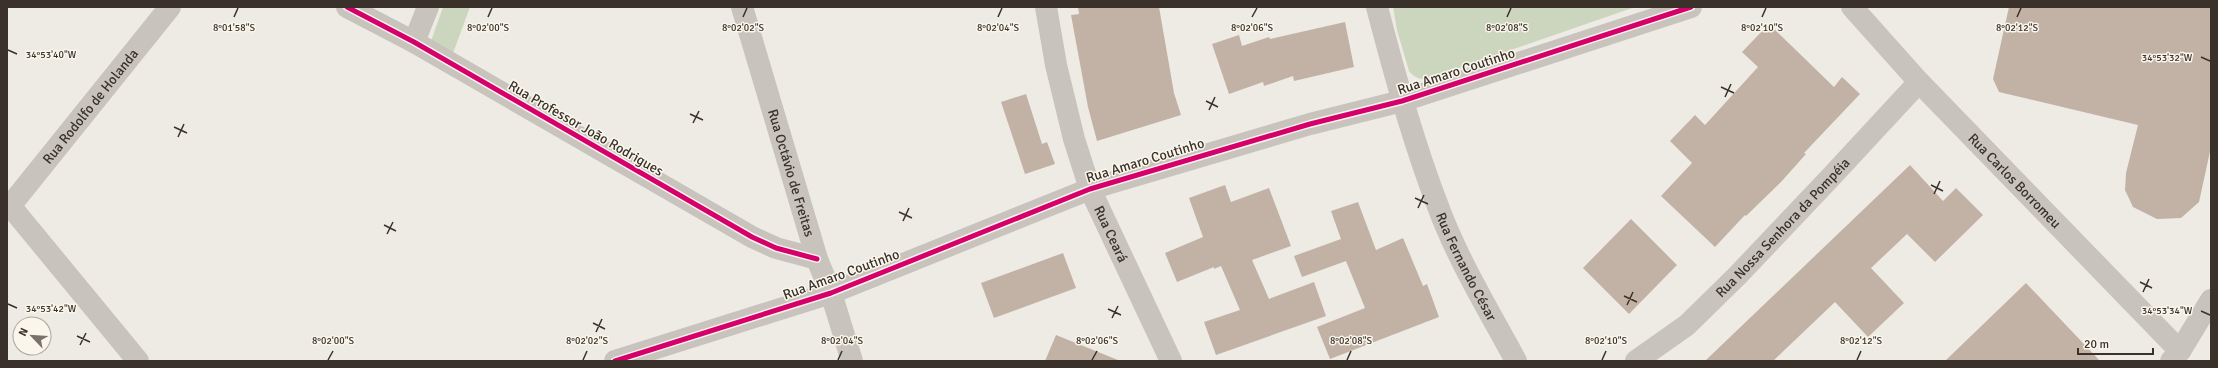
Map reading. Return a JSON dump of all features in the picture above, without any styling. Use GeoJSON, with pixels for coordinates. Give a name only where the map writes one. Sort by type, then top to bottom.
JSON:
{"type":"FeatureCollection","features":[{"type":"Feature","properties":{"kind":"street","name":"Rua Rodolfo de Holanda"},"geometry":{"type":"LineString","coordinates":[[8,204],[170,7]]}},
{"type":"Feature","properties":{"kind":"street","name":"Rua Professor João Rodrigues"},"geometry":{"type":"LineString","coordinates":[[347,7],[414,42],[752,237],[776,248],[818,260]]}},
{"type":"Feature","properties":{"kind":"street"},"geometry":{"type":"LineString","coordinates":[[414,42],[428,7]]}},
{"type":"Feature","properties":{"kind":"street","name":"Rua Octávio de Freitas"},"geometry":{"type":"LineString","coordinates":[[742,7],[818,260],[831,293],[852,361]]}},
{"type":"Feature","properties":{"kind":"street","name":"Rua Ceará"},"geometry":{"type":"LineString","coordinates":[[1046,7],[1056,65],[1074,139],[1090,189],[1171,361]]}},
{"type":"Feature","properties":{"kind":"street","name":"Rua Fernando César"},"geometry":{"type":"LineString","coordinates":[[1377,7],[1402,101],[1436,202],[1468,272],[1516,361]]}},
{"type":"Feature","properties":{"kind":"street","name":"Rua Amaro Coutinho"},"geometry":{"type":"LineString","coordinates":[[615,361],[831,293],[1090,189],[1310,124],[1402,101],[1691,7]]}},
{"type":"Feature","properties":{"kind":"street","name":"Rua Carlos Borromeu"},"geometry":{"type":"LineString","coordinates":[[1852,7],[1918,82],[2175,356]]}},
{"type":"Feature","properties":{"kind":"street","name":"Rua Nossa Senhora da Pompéia"},"geometry":{"type":"LineString","coordinates":[[1636,361],[1687,325],[1738,275],[1918,82]]}},
{"type":"Feature","properties":{"kind":"street"},"geometry":{"type":"LineString","coordinates":[[8,204],[138,361]]}},
{"type":"Feature","properties":{"kind":"street"},"geometry":{"type":"LineString","coordinates":[[2175,356],[2211,300]]}},
{"type":"Feature","properties":{"kind":"green space"},"geometry":{"type":"Polygon","coordinates":[[[443,7],[470,7],[452,56],[431,41],[443,7]]]}},
{"type":"Feature","properties":{"kind":"green space"},"geometry":{"type":"Polygon","coordinates":[[[1393,7],[1635,7],[1433,77],[1423,79],[1417,78],[1409,71],[1397,30],[1393,7]]]}},
{"type":"Feature","properties":{"kind":"building"},"geometry":{"type":"Polygon","coordinates":[[[1078,7],[1159,7],[1174,93],[1181,115],[1097,141],[1088,107],[1071,15],[1079,14],[1078,7]]]}},
{"type":"Feature","properties":{"kind":"building"},"geometry":{"type":"Polygon","coordinates":[[[2009,7],[2211,7],[2211,147],[2199,202],[2181,218],[2157,219],[2133,207],[2125,190],[2126,173],[2138,125],[1999,92],[1993,79],[2009,7]]]}},
{"type":"Feature","properties":{"kind":"building"},"geometry":{"type":"Polygon","coordinates":[[[1345,22],[1354,67],[1294,81],[1293,76],[1264,86],[1263,82],[1229,94],[1212,44],[1239,35],[1242,46],[1269,37],[1270,39],[1345,22]]]}},
{"type":"Feature","properties":{"kind":"building"},"geometry":{"type":"Polygon","coordinates":[[[1769,24],[1834,87],[1842,77],[1860,94],[1804,153],[1806,154],[1781,182],[1746,216],[1745,215],[1715,247],[1661,196],[1692,163],[1670,141],[1695,115],[1705,125],[1758,67],[1742,52],[1769,24]]]}},
{"type":"Feature","properties":{"kind":"building"},"geometry":{"type":"Polygon","coordinates":[[[1026,94],[1042,144],[1047,142],[1055,164],[1025,174],[1001,102],[1026,94]]]}},
{"type":"Feature","properties":{"kind":"building"},"geometry":{"type":"Polygon","coordinates":[[[1910,165],[1943,201],[1956,188],[1983,215],[1935,262],[1907,234],[1871,268],[1904,303],[1868,337],[1835,302],[1773,361],[1705,361],[1910,165]]]}},
{"type":"Feature","properties":{"kind":"building"},"geometry":{"type":"Polygon","coordinates":[[[1225,185],[1231,202],[1269,188],[1291,246],[1252,260],[1269,299],[1314,282],[1326,316],[1216,355],[1204,322],[1240,310],[1221,266],[1214,269],[1214,267],[1177,282],[1165,253],[1203,237],[1189,198],[1225,185]]]}},
{"type":"Feature","properties":{"kind":"building"},"geometry":{"type":"Polygon","coordinates":[[[1358,202],[1376,250],[1403,238],[1423,286],[1427,284],[1439,317],[1330,359],[1317,327],[1365,308],[1346,261],[1302,277],[1294,256],[1341,239],[1331,211],[1358,202]]]}},
{"type":"Feature","properties":{"kind":"building"},"geometry":{"type":"Polygon","coordinates":[[[1631,219],[1677,265],[1629,314],[1583,268],[1631,219]]]}},
{"type":"Feature","properties":{"kind":"building"},"geometry":{"type":"Polygon","coordinates":[[[1063,253],[1076,288],[994,318],[981,283],[1063,253]]]}},
{"type":"Feature","properties":{"kind":"building"},"geometry":{"type":"Polygon","coordinates":[[[2026,283],[2100,361],[1945,361],[2026,283]]]}},
{"type":"Feature","properties":{"kind":"building"},"geometry":{"type":"Polygon","coordinates":[[[1056,335],[1118,360],[1118,361],[1045,361],[1056,335]]]}},
{"type":"Feature","properties":{"kind":"cycle path"},"geometry":{"type":"LineString","coordinates":[[347,7],[414,42],[752,237],[776,248],[817,259]]}},
{"type":"Feature","properties":{"kind":"cycle path"},"geometry":{"type":"LineString","coordinates":[[615,361],[831,293],[1090,189],[1310,124],[1402,101],[1691,7]]}}]}
